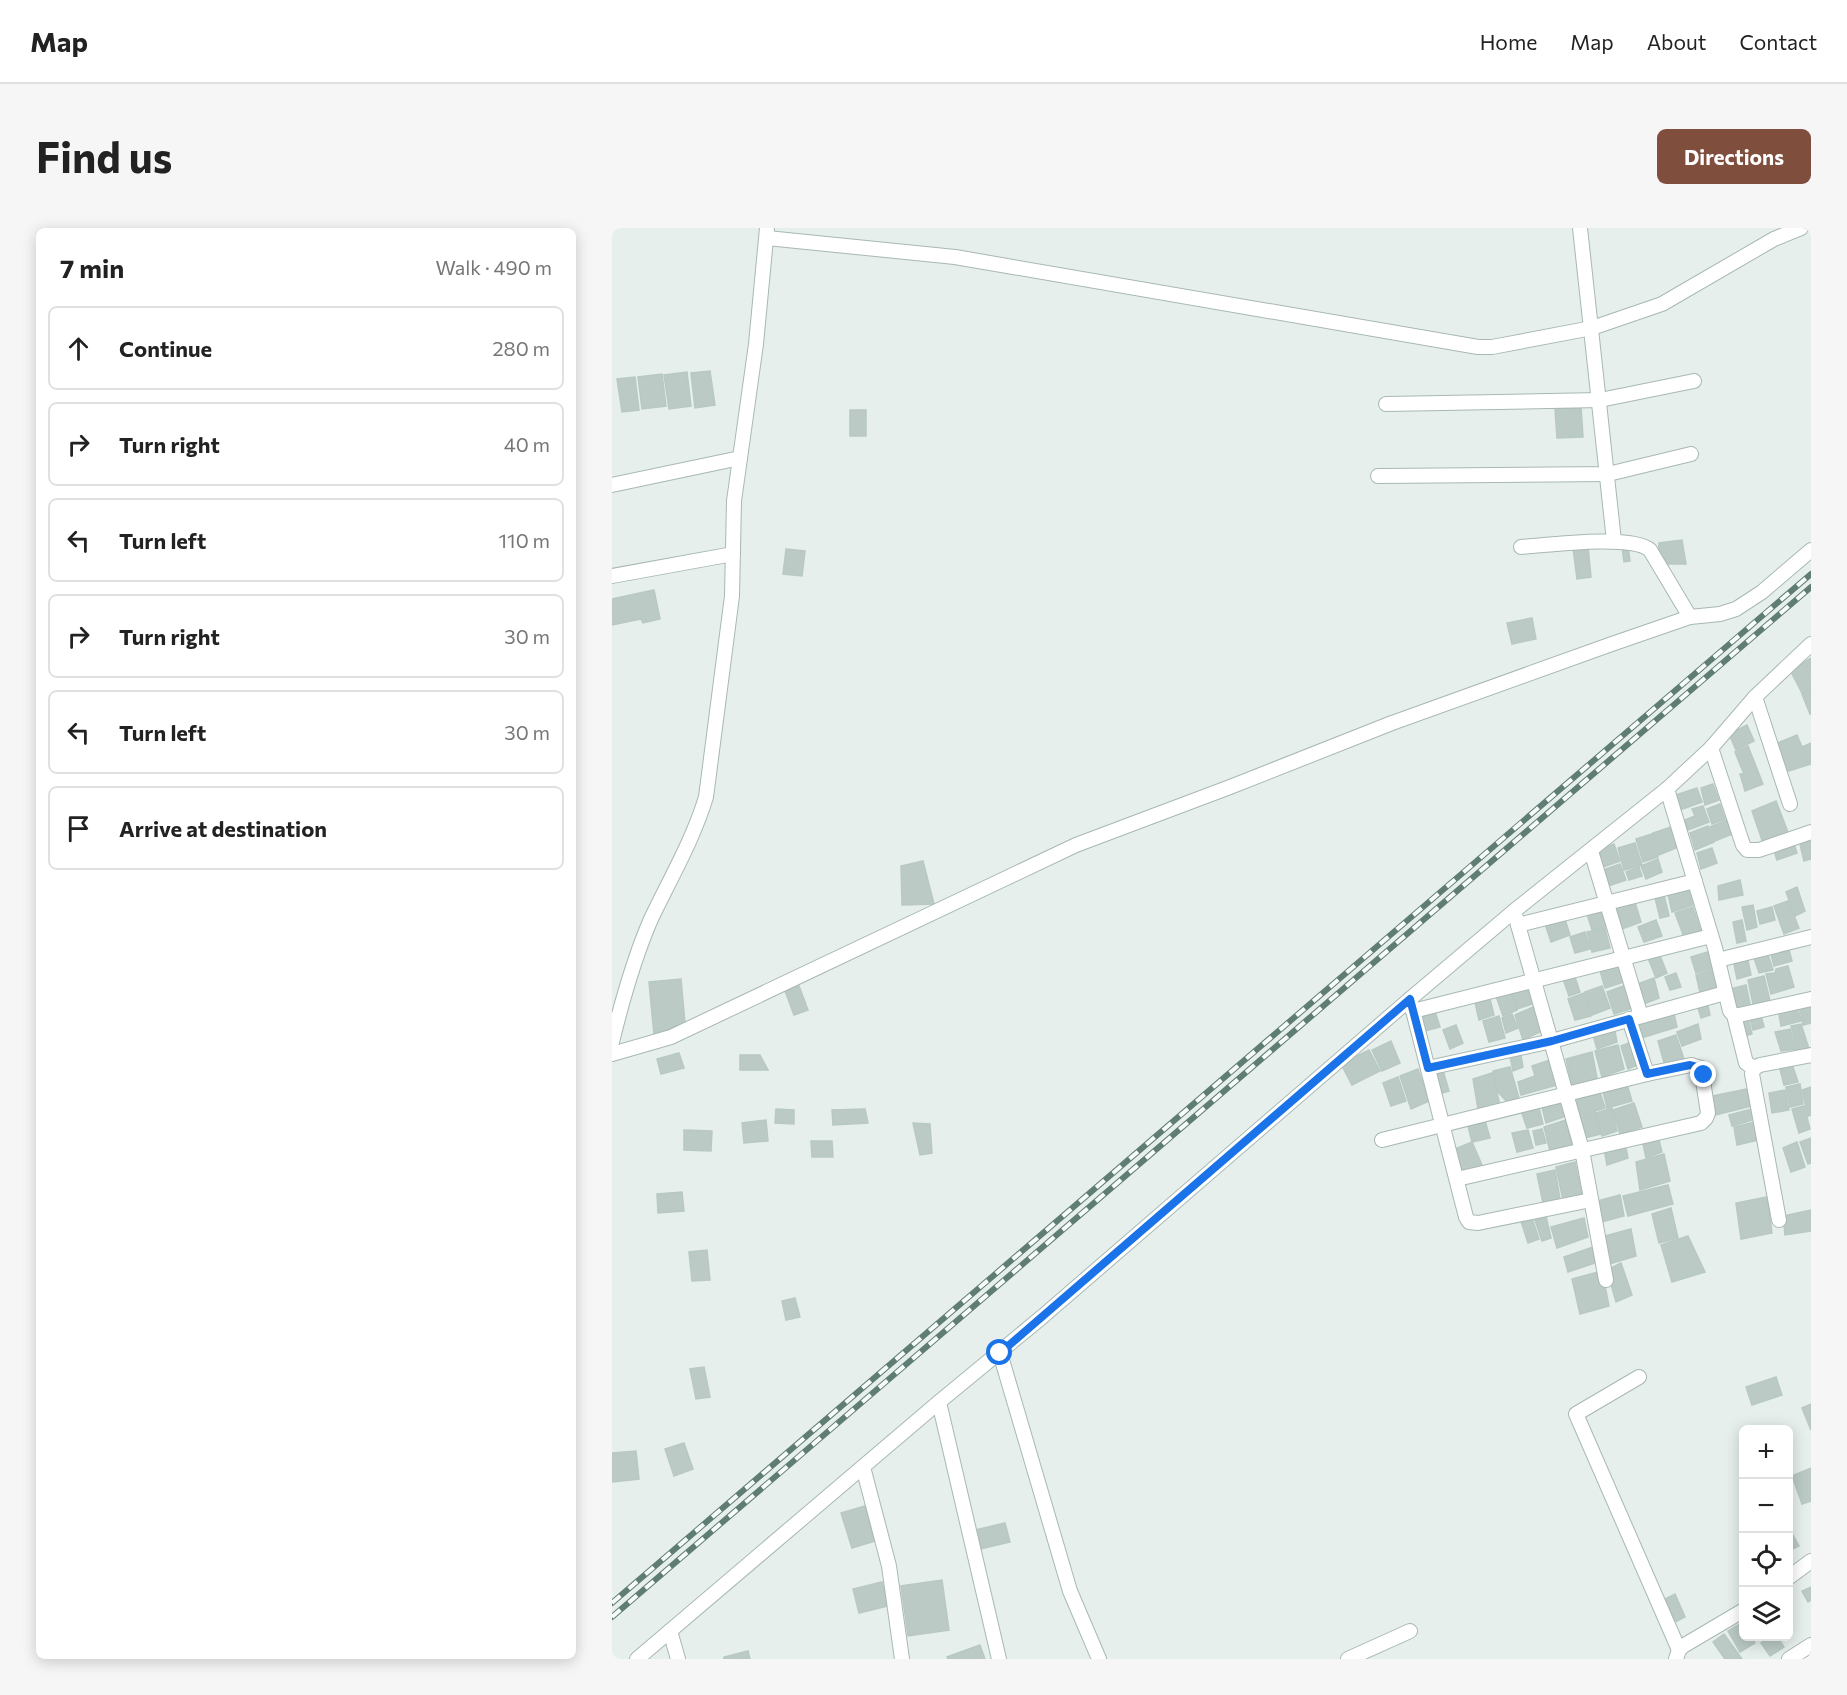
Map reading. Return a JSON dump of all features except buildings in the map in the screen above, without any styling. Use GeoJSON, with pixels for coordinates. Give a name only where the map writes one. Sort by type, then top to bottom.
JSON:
{"type":"FeatureCollection","features":[{"type":"Feature","properties":{"kind":"street"},"geometry":{"type":"LineString","coordinates":[[1580,228],[1614,541]]}},
{"type":"Feature","properties":{"kind":"street"},"geometry":{"type":"LineString","coordinates":[[612,1042],[624,995],[650,922],[695,828],[706,797],[731,610],[734,501],[756,344],[767,233],[956,257],[1478,347],[1492,347],[1592,328],[1662,304],[1774,239],[1801,228]]}},
{"type":"Feature","properties":{"kind":"street"},"geometry":{"type":"LineString","coordinates":[[1386,404],[1600,400],[1694,381]]}},
{"type":"Feature","properties":{"kind":"street"},"geometry":{"type":"LineString","coordinates":[[1378,476],[1608,474],[1691,454]]}},
{"type":"Feature","properties":{"kind":"street"},"geometry":{"type":"LineString","coordinates":[[612,484],[740,458]]}},
{"type":"Feature","properties":{"kind":"street"},"geometry":{"type":"LineString","coordinates":[[1521,547],[1614,541],[1645,545],[1690,617]]}},
{"type":"Feature","properties":{"kind":"street"},"geometry":{"type":"LineString","coordinates":[[612,1054],[671,1038],[1070,847],[1392,723],[1690,617],[1720,614],[1736,609],[1762,592],[1811,550]]}},
{"type":"Feature","properties":{"kind":"street"},"geometry":{"type":"LineString","coordinates":[[612,576],[733,554]]}},
{"type":"Feature","properties":{"kind":"street"},"geometry":{"type":"LineString","coordinates":[[637,1659],[1667,789],[1711,748],[1755,697],[1811,644]]}},
{"type":"Feature","properties":{"kind":"street"},"geometry":{"type":"LineString","coordinates":[[1755,697],[1790,804]]}},
{"type":"Feature","properties":{"kind":"street"},"geometry":{"type":"LineString","coordinates":[[1711,748],[1743,845],[1747,850],[1759,850],[1811,832]]}},
{"type":"Feature","properties":{"kind":"street"},"geometry":{"type":"LineString","coordinates":[[1667,789],[1746,1063],[1754,1068]]}},
{"type":"Feature","properties":{"kind":"street"},"geometry":{"type":"LineString","coordinates":[[1591,851],[1623,958],[1647,1074]]}},
{"type":"Feature","properties":{"kind":"street"},"geometry":{"type":"LineString","coordinates":[[1516,918],[1606,903],[1695,881]]}},
{"type":"Feature","properties":{"kind":"street"},"geometry":{"type":"LineString","coordinates":[[1516,918],[1582,1150],[1606,1280]]}},
{"type":"Feature","properties":{"kind":"street"},"geometry":{"type":"LineString","coordinates":[[1412,1005],[1534,980],[1711,936]]}},
{"type":"Feature","properties":{"kind":"street"},"geometry":{"type":"LineString","coordinates":[[1718,960],[1811,937]]}},
{"type":"Feature","properties":{"kind":"street"},"geometry":{"type":"LineString","coordinates":[[1428,1068],[1552,1041],[1725,993]]}},
{"type":"Feature","properties":{"kind":"street"},"geometry":{"type":"LineString","coordinates":[[1734,1015],[1811,999]]}},
{"type":"Feature","properties":{"kind":"street"},"geometry":{"type":"LineString","coordinates":[[1412,1005],[1469,1222],[1474,1223],[1591,1200]]}},
{"type":"Feature","properties":{"kind":"street"},"geometry":{"type":"LineString","coordinates":[[1754,1068],[1811,1055]]}},
{"type":"Feature","properties":{"kind":"street"},"geometry":{"type":"LineString","coordinates":[[1382,1140],[1647,1074],[1690,1065],[1701,1068],[1708,1113],[1701,1123],[1457,1179]]}},
{"type":"Feature","properties":{"kind":"street"},"geometry":{"type":"LineString","coordinates":[[1754,1068],[1753,1080],[1779,1220]]}},
{"type":"Feature","properties":{"kind":"street"},"geometry":{"type":"LineString","coordinates":[[1000,1353],[1070,1591],[1098,1659]]}},
{"type":"Feature","properties":{"kind":"street"},"geometry":{"type":"LineString","coordinates":[[1639,1377],[1576,1414],[1678,1654],[1739,1613]]}},
{"type":"Feature","properties":{"kind":"street"},"geometry":{"type":"LineString","coordinates":[[939,1402],[999,1659]]}},
{"type":"Feature","properties":{"kind":"street"},"geometry":{"type":"LineString","coordinates":[[863,1467],[889,1566],[902,1659]]}},
{"type":"Feature","properties":{"kind":"street"},"geometry":{"type":"LineString","coordinates":[[1793,1574],[1811,1561]]}},
{"type":"Feature","properties":{"kind":"street"},"geometry":{"type":"LineString","coordinates":[[670,1630],[678,1659]]}},
{"type":"Feature","properties":{"kind":"street"},"geometry":{"type":"LineString","coordinates":[[1348,1659],[1410,1631]]}},
{"type":"Feature","properties":{"kind":"street"},"geometry":{"type":"LineString","coordinates":[[1789,1659],[1811,1645]]}},
{"type":"Feature","properties":{"kind":"railway"},"geometry":{"type":"LineString","coordinates":[[612,1603],[1811,574]]}},
{"type":"Feature","properties":{"kind":"railway"},"geometry":{"type":"LineString","coordinates":[[612,1617],[1811,587]]}},
{"type":"Feature","properties":{"kind":"route"},"geometry":{"type":"LineString","coordinates":[[1000,1353],[1410,999],[1428,1068],[1552,1041],[1629,1019],[1647,1074],[1696,1065],[1701,1068],[1704,1075]]}}]}
